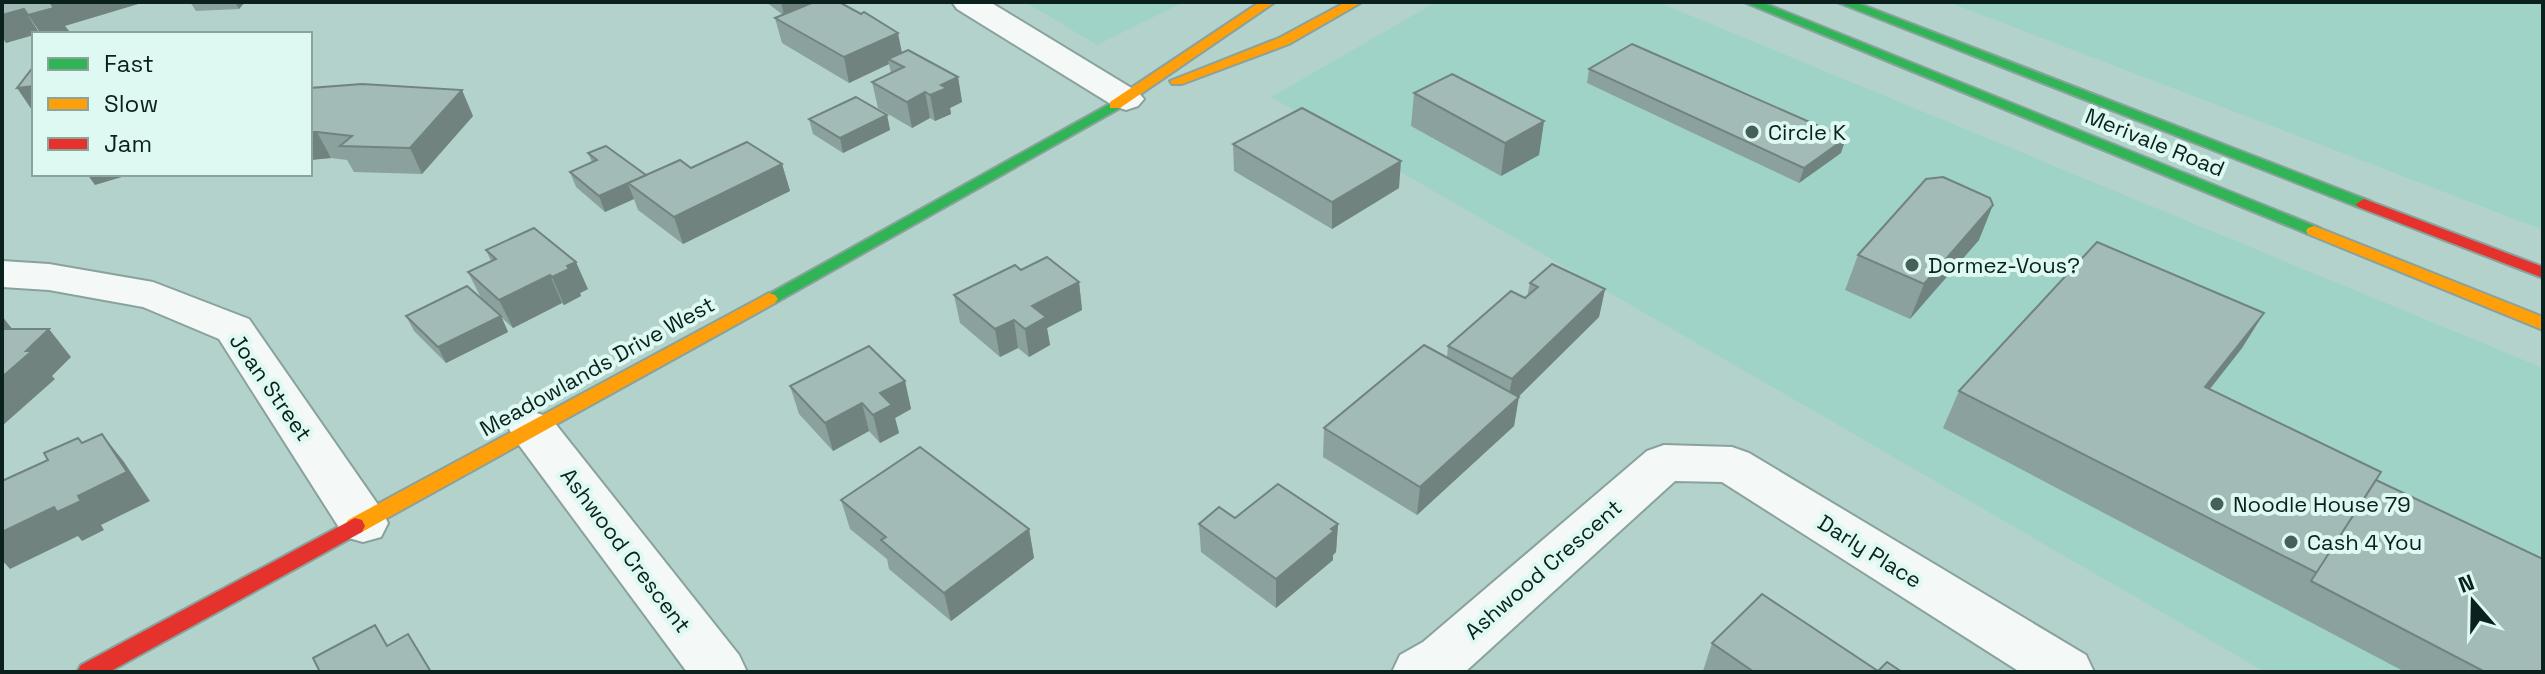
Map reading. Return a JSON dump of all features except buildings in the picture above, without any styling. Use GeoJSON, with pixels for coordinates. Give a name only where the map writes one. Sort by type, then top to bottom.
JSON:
{"type":"FeatureCollection","features":[{"type":"Feature","properties":{"kind":"main road","name":"Meadowlands Drive West"},"geometry":{"type":"LineString","coordinates":[[89,672],[1126,99],[1239,19],[1269,2]]}},
{"type":"Feature","properties":{"kind":"main road","name":"Meadowlands Drive West"},"geometry":{"type":"LineString","coordinates":[[1126,99],[1284,41],[1356,2]]}},
{"type":"Feature","properties":{"kind":"main road","name":"Merivale Road"},"geometry":{"type":"LineString","coordinates":[[1750,2],[2543,324]]}},
{"type":"Feature","properties":{"kind":"main road","name":"Merivale Road"},"geometry":{"type":"LineString","coordinates":[[1843,2],[2543,273]]}},
{"type":"Feature","properties":{"kind":"street"},"geometry":{"type":"LineString","coordinates":[[968,2],[1126,99]]}},
{"type":"Feature","properties":{"kind":"street","name":"Joan Street"},"geometry":{"type":"LineString","coordinates":[[2,274],[49,277],[153,295],[234,329],[363,523]]}},
{"type":"Feature","properties":{"kind":"street","name":"Ashwood Crescent"},"geometry":{"type":"LineString","coordinates":[[533,429],[719,672]]}},
{"type":"Feature","properties":{"kind":"street","name":"Ashwood Crescent"},"geometry":{"type":"LineString","coordinates":[[1420,672],[1443,658],[1664,463]]}},
{"type":"Feature","properties":{"kind":"street","name":"Darly Place"},"geometry":{"type":"LineString","coordinates":[[1664,463],[1732,465],[2066,672]]}},
{"type":"Feature","properties":{"kind":"shaded area"},"geometry":{"type":"Polygon","coordinates":[[[1025,2],[1184,2],[1097,45],[1025,2]]]}},
{"type":"Feature","properties":{"kind":"shaded area"},"geometry":{"type":"Polygon","coordinates":[[[1436,2],[1658,2],[2543,368],[2543,672],[2265,672],[1271,97],[1436,2]]]}},
{"type":"Feature","properties":{"kind":"shaded area"},"geometry":{"type":"Polygon","coordinates":[[[1948,2],[2543,2],[2543,230],[1948,2]]]}},
{"type":"Feature","properties":{"kind":"traffic: fast"},"geometry":{"type":"LineString","coordinates":[[1750,2],[2314,231]]}},
{"type":"Feature","properties":{"kind":"traffic: fast"},"geometry":{"type":"LineString","coordinates":[[1843,2],[2364,204]]}},
{"type":"Feature","properties":{"kind":"traffic: fast"},"geometry":{"type":"LineString","coordinates":[[769,299],[1115,105]]}},
{"type":"Feature","properties":{"kind":"traffic: slow"},"geometry":{"type":"LineString","coordinates":[[1115,105],[1239,19],[1269,2]]}},
{"type":"Feature","properties":{"kind":"traffic: slow"},"geometry":{"type":"LineString","coordinates":[[1177,81],[1284,41],[1356,2]]}},
{"type":"Feature","properties":{"kind":"traffic: slow"},"geometry":{"type":"LineString","coordinates":[[2314,231],[2543,324]]}},
{"type":"Feature","properties":{"kind":"traffic: slow"},"geometry":{"type":"LineString","coordinates":[[355,526],[769,299]]}},
{"type":"Feature","properties":{"kind":"traffic: jam"},"geometry":{"type":"LineString","coordinates":[[2364,204],[2543,273]]}},
{"type":"Feature","properties":{"kind":"traffic: jam"},"geometry":{"type":"LineString","coordinates":[[89,672],[355,526]]}},
{"type":"Feature","properties":{"kind":"place","name":"Circle K"},"geometry":{"type":"Point","coordinates":[1752,132]}},
{"type":"Feature","properties":{"kind":"place","name":"Dormez-Vous?"},"geometry":{"type":"Point","coordinates":[1912,265]}},
{"type":"Feature","properties":{"kind":"place","name":"Noodle House 79"},"geometry":{"type":"Point","coordinates":[2217,504]}},
{"type":"Feature","properties":{"kind":"place","name":"Cash 4 You"},"geometry":{"type":"Point","coordinates":[2291,542]}}]}
